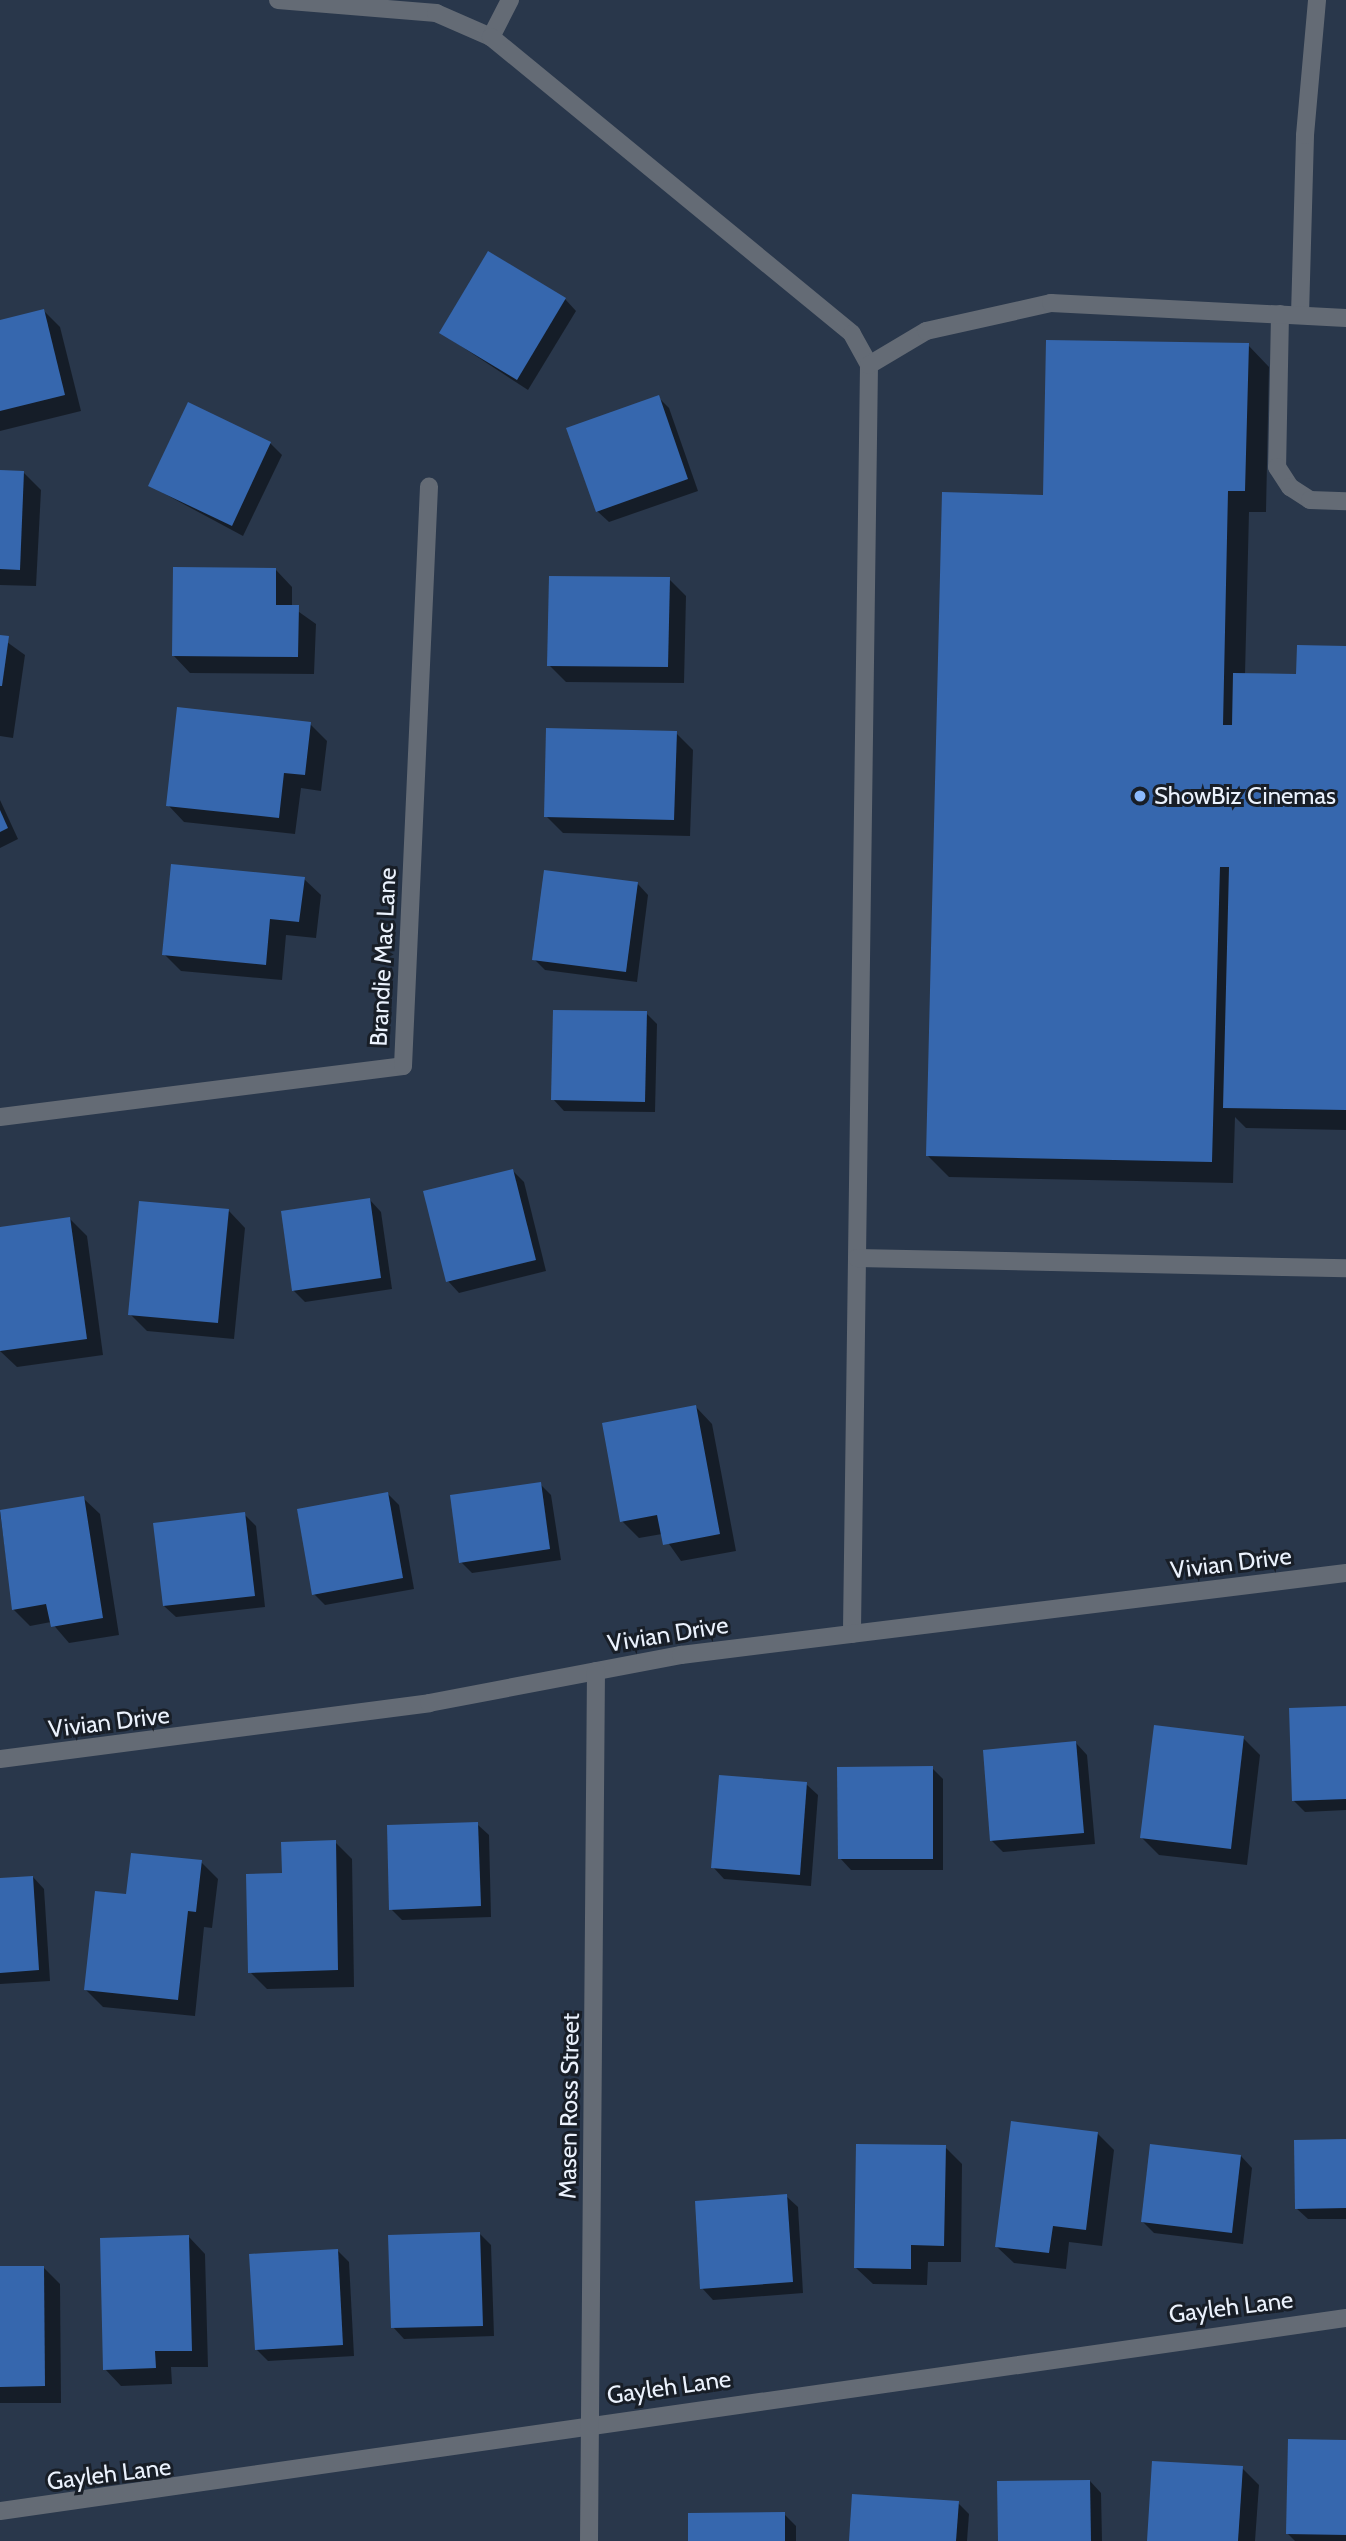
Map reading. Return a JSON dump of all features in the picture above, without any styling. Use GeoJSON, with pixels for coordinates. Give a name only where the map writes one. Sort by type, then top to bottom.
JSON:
{"type":"FeatureCollection","features":[{"type":"Feature","properties":{"kind":"street"},"geometry":{"type":"LineString","coordinates":[[278,0],[436,13],[491,37],[852,334],[869,365],[852,1634]]}},
{"type":"Feature","properties":{"kind":"street"},"geometry":{"type":"LineString","coordinates":[[491,37],[510,0]]}},
{"type":"Feature","properties":{"kind":"street"},"geometry":{"type":"LineString","coordinates":[[1300,315],[1305,135],[1317,0]]}},
{"type":"Feature","properties":{"kind":"street"},"geometry":{"type":"LineString","coordinates":[[869,365],[926,331],[1051,303],[1346,318]]}},
{"type":"Feature","properties":{"kind":"street"},"geometry":{"type":"LineString","coordinates":[[1280,314],[1278,467],[1290,487],[1310,500],[1346,501]]}},
{"type":"Feature","properties":{"kind":"street","name":"Brandie Mac Lane"},"geometry":{"type":"LineString","coordinates":[[0,1117],[403,1066],[429,487]]}},
{"type":"Feature","properties":{"kind":"street"},"geometry":{"type":"LineString","coordinates":[[857,1258],[1346,1268]]}},
{"type":"Feature","properties":{"kind":"street","name":"Vivian Drive"},"geometry":{"type":"LineString","coordinates":[[0,1759],[429,1703],[596,1671],[852,1634],[1346,1573]]}},
{"type":"Feature","properties":{"kind":"street","name":"Masen Ross Street"},"geometry":{"type":"LineString","coordinates":[[589,2541],[596,1671]]}},
{"type":"Feature","properties":{"kind":"street","name":"Gayleh Lane"},"geometry":{"type":"LineString","coordinates":[[0,2511],[176,2491],[588,2423],[1346,2318]]}},
{"type":"Feature","properties":{"kind":"building"},"geometry":{"type":"Polygon","coordinates":[[[488,251],[566,298],[517,380],[439,333],[488,251]]]}},
{"type":"Feature","properties":{"kind":"building"},"geometry":{"type":"Polygon","coordinates":[[[44,309],[65,395],[0,411],[0,320],[44,309]]]}},
{"type":"Feature","properties":{"kind":"building","name":"ShowBiz Cinemas"},"geometry":{"type":"Polygon","coordinates":[[[1046,340],[1249,343],[1245,491],[1228,491],[1223,725],[1232,725],[1233,673],[1296,674],[1297,645],[1346,646],[1346,1110],[1223,1108],[1229,867],[1220,867],[1212,1162],[926,1156],[942,492],[1043,495],[1046,340]]]}},
{"type":"Feature","properties":{"kind":"building"},"geometry":{"type":"Polygon","coordinates":[[[659,395],[688,479],[596,512],[566,428],[659,395]]]}},
{"type":"Feature","properties":{"kind":"building"},"geometry":{"type":"Polygon","coordinates":[[[188,402],[271,442],[232,526],[148,486],[188,402]]]}},
{"type":"Feature","properties":{"kind":"building"},"geometry":{"type":"Polygon","coordinates":[[[0,470],[24,471],[20,570],[0,569],[0,470]]]}},
{"type":"Feature","properties":{"kind":"building"},"geometry":{"type":"Polygon","coordinates":[[[173,567],[276,568],[276,605],[299,605],[298,657],[172,656],[173,567]]]}},
{"type":"Feature","properties":{"kind":"building"},"geometry":{"type":"Polygon","coordinates":[[[549,576],[670,577],[668,667],[547,666],[549,576]]]}},
{"type":"Feature","properties":{"kind":"building"},"geometry":{"type":"Polygon","coordinates":[[[0,635],[9,636],[2,686],[0,686],[0,635]]]}},
{"type":"Feature","properties":{"kind":"building"},"geometry":{"type":"Polygon","coordinates":[[[177,707],[311,722],[305,775],[284,773],[279,818],[166,806],[177,707]]]}},
{"type":"Feature","properties":{"kind":"building"},"geometry":{"type":"Polygon","coordinates":[[[546,728],[677,731],[674,820],[544,817],[546,728]]]}},
{"type":"Feature","properties":{"kind":"building"},"geometry":{"type":"Polygon","coordinates":[[[0,810],[8,828],[0,832],[0,810]]]}},
{"type":"Feature","properties":{"kind":"building"},"geometry":{"type":"Polygon","coordinates":[[[171,864],[305,877],[299,922],[270,919],[266,965],[162,955],[171,864]]]}},
{"type":"Feature","properties":{"kind":"building"},"geometry":{"type":"Polygon","coordinates":[[[544,870],[638,882],[626,972],[532,960],[544,870]]]}},
{"type":"Feature","properties":{"kind":"building"},"geometry":{"type":"Polygon","coordinates":[[[553,1010],[647,1011],[645,1102],[551,1100],[553,1010]]]}},
{"type":"Feature","properties":{"kind":"building"},"geometry":{"type":"Polygon","coordinates":[[[513,1169],[536,1260],[446,1282],[423,1191],[513,1169]]]}},
{"type":"Feature","properties":{"kind":"building"},"geometry":{"type":"Polygon","coordinates":[[[370,1198],[381,1278],[292,1291],[281,1211],[370,1198]]]}},
{"type":"Feature","properties":{"kind":"building"},"geometry":{"type":"Polygon","coordinates":[[[139,1201],[229,1209],[218,1323],[128,1315],[139,1201]]]}},
{"type":"Feature","properties":{"kind":"building"},"geometry":{"type":"Polygon","coordinates":[[[70,1217],[87,1339],[0,1351],[0,1227],[70,1217]]]}},
{"type":"Feature","properties":{"kind":"building"},"geometry":{"type":"Polygon","coordinates":[[[696,1405],[720,1534],[663,1545],[657,1515],[620,1522],[602,1423],[696,1405]]]}},
{"type":"Feature","properties":{"kind":"building"},"geometry":{"type":"Polygon","coordinates":[[[541,1482],[550,1549],[459,1563],[450,1495],[541,1482]]]}},
{"type":"Feature","properties":{"kind":"building"},"geometry":{"type":"Polygon","coordinates":[[[388,1492],[403,1578],[312,1595],[297,1509],[388,1492]]]}},
{"type":"Feature","properties":{"kind":"building"},"geometry":{"type":"Polygon","coordinates":[[[84,1496],[103,1618],[51,1627],[46,1604],[12,1610],[0,1510],[84,1496]]]}},
{"type":"Feature","properties":{"kind":"building"},"geometry":{"type":"Polygon","coordinates":[[[245,1512],[255,1596],[163,1606],[153,1523],[245,1512]]]}},
{"type":"Feature","properties":{"kind":"building"},"geometry":{"type":"Polygon","coordinates":[[[1346,1706],[1346,1799],[1292,1801],[1289,1708],[1346,1706]]]}},
{"type":"Feature","properties":{"kind":"building"},"geometry":{"type":"Polygon","coordinates":[[[1154,1725],[1244,1736],[1231,1849],[1140,1838],[1154,1725]]]}},
{"type":"Feature","properties":{"kind":"building"},"geometry":{"type":"Polygon","coordinates":[[[1076,1741],[1084,1833],[990,1841],[983,1750],[1076,1741]]]}},
{"type":"Feature","properties":{"kind":"building"},"geometry":{"type":"Polygon","coordinates":[[[933,1766],[933,1859],[838,1859],[837,1767],[933,1766]]]}},
{"type":"Feature","properties":{"kind":"building"},"geometry":{"type":"Polygon","coordinates":[[[719,1775],[807,1782],[800,1875],[711,1868],[719,1775]]]}},
{"type":"Feature","properties":{"kind":"building"},"geometry":{"type":"Polygon","coordinates":[[[478,1822],[481,1906],[389,1910],[387,1825],[478,1822]]]}},
{"type":"Feature","properties":{"kind":"building"},"geometry":{"type":"Polygon","coordinates":[[[336,1840],[338,1970],[248,1973],[246,1874],[282,1873],[281,1842],[336,1840]]]}},
{"type":"Feature","properties":{"kind":"building"},"geometry":{"type":"Polygon","coordinates":[[[131,1853],[202,1860],[196,1912],[188,1911],[178,2000],[84,1990],[95,1891],[126,1894],[131,1853]]]}},
{"type":"Feature","properties":{"kind":"building"},"geometry":{"type":"Polygon","coordinates":[[[33,1876],[39,1970],[0,1973],[0,1878],[33,1876]]]}},
{"type":"Feature","properties":{"kind":"building"},"geometry":{"type":"Polygon","coordinates":[[[1011,2121],[1098,2132],[1086,2230],[1053,2226],[1049,2253],[995,2247],[1011,2121]]]}},
{"type":"Feature","properties":{"kind":"building"},"geometry":{"type":"Polygon","coordinates":[[[1346,2139],[1346,2208],[1295,2209],[1294,2140],[1346,2139]]]}},
{"type":"Feature","properties":{"kind":"building"},"geometry":{"type":"Polygon","coordinates":[[[856,2144],[946,2145],[944,2246],[911,2245],[911,2269],[854,2268],[856,2144]]]}},
{"type":"Feature","properties":{"kind":"building"},"geometry":{"type":"Polygon","coordinates":[[[1150,2144],[1241,2155],[1232,2233],[1141,2222],[1150,2144]]]}},
{"type":"Feature","properties":{"kind":"building"},"geometry":{"type":"Polygon","coordinates":[[[787,2194],[793,2282],[700,2289],[695,2201],[787,2194]]]}},
{"type":"Feature","properties":{"kind":"building"},"geometry":{"type":"Polygon","coordinates":[[[480,2232],[483,2326],[391,2328],[388,2235],[480,2232]]]}},
{"type":"Feature","properties":{"kind":"building"},"geometry":{"type":"Polygon","coordinates":[[[189,2235],[192,2351],[155,2351],[156,2368],[103,2370],[100,2238],[189,2235]]]}},
{"type":"Feature","properties":{"kind":"building"},"geometry":{"type":"Polygon","coordinates":[[[338,2249],[343,2345],[255,2350],[249,2254],[338,2249]]]}},
{"type":"Feature","properties":{"kind":"building"},"geometry":{"type":"Polygon","coordinates":[[[0,2266],[44,2266],[45,2386],[0,2387],[0,2266]]]}},
{"type":"Feature","properties":{"kind":"building"},"geometry":{"type":"Polygon","coordinates":[[[1288,2439],[1346,2440],[1346,2535],[1286,2534],[1288,2439]]]}},
{"type":"Feature","properties":{"kind":"building"},"geometry":{"type":"Polygon","coordinates":[[[1152,2461],[1243,2466],[1238,2541],[1147,2541],[1152,2461]]]}},
{"type":"Feature","properties":{"kind":"building"},"geometry":{"type":"Polygon","coordinates":[[[1090,2480],[1091,2541],[998,2541],[997,2481],[1090,2480]]]}},
{"type":"Feature","properties":{"kind":"building"},"geometry":{"type":"Polygon","coordinates":[[[852,2494],[959,2501],[956,2541],[849,2541],[852,2494]]]}},
{"type":"Feature","properties":{"kind":"building"},"geometry":{"type":"Polygon","coordinates":[[[785,2512],[785,2541],[688,2541],[688,2513],[785,2512]]]}},
{"type":"Feature","properties":{"kind":"place","name":"ShowBiz Cinemas"},"geometry":{"type":"Point","coordinates":[1140,796]}}]}
